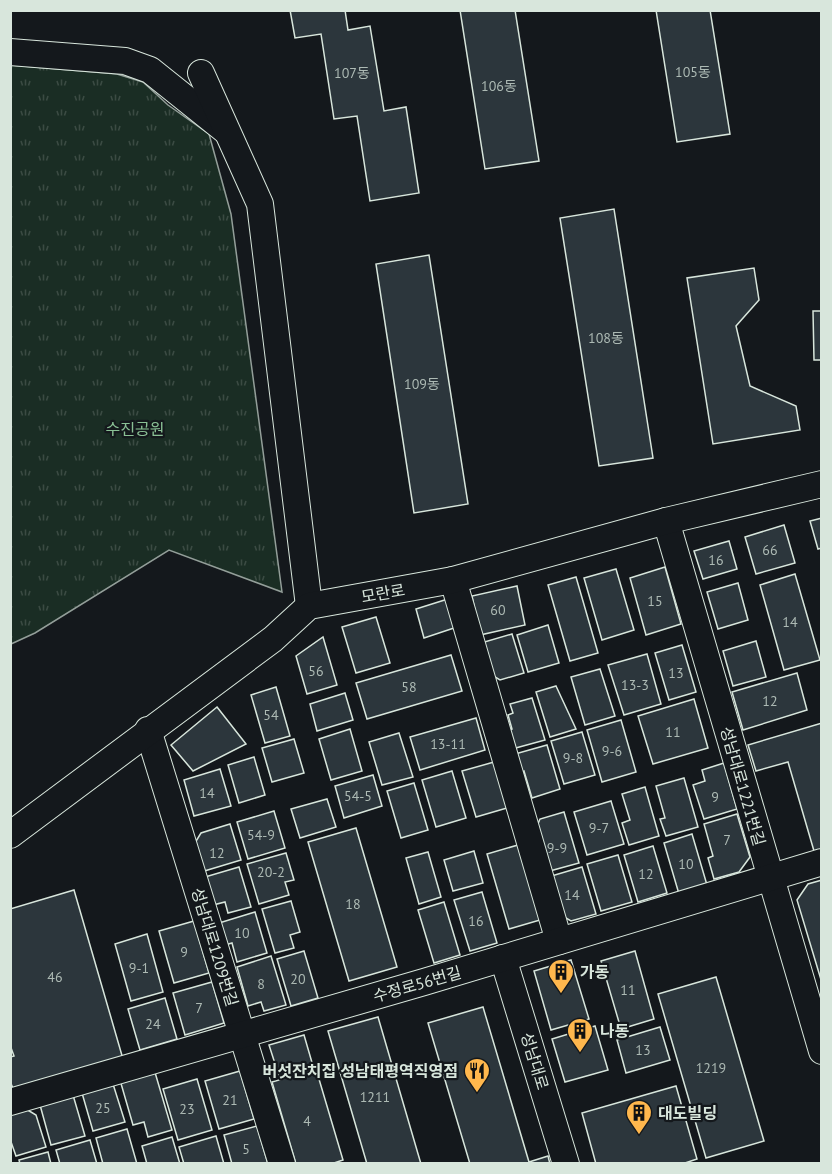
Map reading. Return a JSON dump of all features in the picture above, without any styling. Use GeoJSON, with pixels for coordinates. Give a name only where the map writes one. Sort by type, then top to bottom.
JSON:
{"type":"FeatureCollection","features":[{"type":"Feature","properties":{"kind":"street"},"geometry":{"type":"LineString","coordinates":[[10,52],[125,61],[150,70],[225,130]]}},
{"type":"Feature","properties":{"kind":"street"},"geometry":{"type":"LineString","coordinates":[[10,835],[273,639],[309,606],[260,204],[201,73]]}},
{"type":"Feature","properties":{"kind":"street","name":"모란로"},"geometry":{"type":"LineString","coordinates":[[309,606],[453,580],[666,520],[822,484]]}},
{"type":"Feature","properties":{"kind":"street","name":"성남대로1221번길"},"geometry":{"type":"LineString","coordinates":[[666,520],[822,1051]]}},
{"type":"Feature","properties":{"kind":"street"},"geometry":{"type":"LineString","coordinates":[[453,580],[559,941]]}},
{"type":"Feature","properties":{"kind":"street","name":"성남대로1209번길"},"geometry":{"type":"LineString","coordinates":[[148,730],[282,1164]]}},
{"type":"Feature","properties":{"kind":"street","name":"수정로56번길"},"geometry":{"type":"LineString","coordinates":[[10,1102],[503,958],[769,875],[822,861]]}},
{"type":"Feature","properties":{"kind":"street","name":"성남대로"},"geometry":{"type":"LineString","coordinates":[[503,958],[567,1164]]}},
{"type":"Feature","properties":{"kind":"green space","name":"수진공원"},"geometry":{"type":"Polygon","coordinates":[[[10,65],[117,74],[143,82],[168,105],[209,134],[231,214],[282,592],[169,550],[35,633],[11,644],[10,65]]]}},
{"type":"Feature","properties":{"kind":"building"},"geometry":{"type":"Polygon","coordinates":[[[290,10],[345,10],[348,30],[370,26],[384,111],[406,107],[419,193],[370,201],[357,116],[334,119],[321,34],[295,38],[290,10]]]}},
{"type":"Feature","properties":{"kind":"building"},"geometry":{"type":"Polygon","coordinates":[[[460,10],[515,10],[539,161],[485,169],[460,10]]]}},
{"type":"Feature","properties":{"kind":"building"},"geometry":{"type":"Polygon","coordinates":[[[656,10],[710,10],[730,134],[677,142],[656,10]]]}},
{"type":"Feature","properties":{"kind":"building"},"geometry":{"type":"Polygon","coordinates":[[[614,209],[653,458],[599,466],[560,218],[614,209]]]}},
{"type":"Feature","properties":{"kind":"building"},"geometry":{"type":"Polygon","coordinates":[[[429,255],[468,504],[414,513],[376,264],[429,255]]]}},
{"type":"Feature","properties":{"kind":"building"},"geometry":{"type":"Polygon","coordinates":[[[754,268],[759,300],[736,326],[750,386],[796,406],[800,430],[713,444],[687,278],[754,268]]]}},
{"type":"Feature","properties":{"kind":"building"},"geometry":{"type":"Polygon","coordinates":[[[813,311],[822,311],[822,360],[814,360],[813,311]]]}},
{"type":"Feature","properties":{"kind":"building"},"geometry":{"type":"Polygon","coordinates":[[[822,518],[822,548],[818,549],[810,521],[822,518]]]}},
{"type":"Feature","properties":{"kind":"building"},"geometry":{"type":"Polygon","coordinates":[[[784,525],[795,563],[756,574],[745,537],[784,525]]]}},
{"type":"Feature","properties":{"kind":"building"},"geometry":{"type":"Polygon","coordinates":[[[729,541],[737,569],[703,579],[694,551],[729,541]]]}},
{"type":"Feature","properties":{"kind":"building"},"geometry":{"type":"Polygon","coordinates":[[[665,567],[681,624],[646,635],[630,578],[665,567]]]}},
{"type":"Feature","properties":{"kind":"building"},"geometry":{"type":"Polygon","coordinates":[[[616,569],[634,630],[602,640],[584,578],[616,569]]]}},
{"type":"Feature","properties":{"kind":"building"},"geometry":{"type":"Polygon","coordinates":[[[795,574],[820,660],[784,670],[760,585],[795,574]]]}},
{"type":"Feature","properties":{"kind":"building"},"geometry":{"type":"Polygon","coordinates":[[[576,577],[598,653],[570,661],[548,585],[576,577]]]}},
{"type":"Feature","properties":{"kind":"building"},"geometry":{"type":"Polygon","coordinates":[[[738,583],[748,620],[718,629],[707,592],[738,583]]]}},
{"type":"Feature","properties":{"kind":"building"},"geometry":{"type":"Polygon","coordinates":[[[517,586],[525,625],[480,635],[472,596],[517,586]]]}},
{"type":"Feature","properties":{"kind":"building"},"geometry":{"type":"Polygon","coordinates":[[[451,598],[460,626],[424,638],[416,609],[451,598]]]}},
{"type":"Feature","properties":{"kind":"building"},"geometry":{"type":"Polygon","coordinates":[[[376,617],[390,663],[356,673],[342,627],[376,617]]]}},
{"type":"Feature","properties":{"kind":"building"},"geometry":{"type":"Polygon","coordinates":[[[548,625],[559,663],[528,672],[517,635],[548,625]]]}},
{"type":"Feature","properties":{"kind":"building"},"geometry":{"type":"Polygon","coordinates":[[[512,634],[524,673],[500,680],[490,674],[481,643],[512,634]]]}},
{"type":"Feature","properties":{"kind":"building"},"geometry":{"type":"Polygon","coordinates":[[[323,637],[337,685],[307,694],[296,656],[323,637]]]}},
{"type":"Feature","properties":{"kind":"building"},"geometry":{"type":"Polygon","coordinates":[[[756,641],[766,677],[733,686],[723,651],[756,641]]]}},
{"type":"Feature","properties":{"kind":"building"},"geometry":{"type":"Polygon","coordinates":[[[682,645],[696,692],[669,700],[655,653],[682,645]]]}},
{"type":"Feature","properties":{"kind":"building"},"geometry":{"type":"Polygon","coordinates":[[[647,654],[661,704],[624,715],[608,665],[647,654]]]}},
{"type":"Feature","properties":{"kind":"building"},"geometry":{"type":"Polygon","coordinates":[[[451,655],[462,691],[367,719],[356,683],[451,655]]]}},
{"type":"Feature","properties":{"kind":"building"},"geometry":{"type":"Polygon","coordinates":[[[600,669],[615,716],[585,725],[571,677],[600,669]]]}},
{"type":"Feature","properties":{"kind":"building"},"geometry":{"type":"Polygon","coordinates":[[[797,673],[807,710],[743,730],[732,692],[797,673]]]}},
{"type":"Feature","properties":{"kind":"building"},"geometry":{"type":"Polygon","coordinates":[[[556,686],[576,729],[550,737],[536,692],[556,686]]]}},
{"type":"Feature","properties":{"kind":"building"},"geometry":{"type":"Polygon","coordinates":[[[276,687],[290,736],[265,743],[251,695],[276,687]]]}},
{"type":"Feature","properties":{"kind":"building"},"geometry":{"type":"Polygon","coordinates":[[[345,693],[353,720],[317,731],[310,704],[345,693]]]}},
{"type":"Feature","properties":{"kind":"building"},"geometry":{"type":"Polygon","coordinates":[[[532,698],[545,740],[512,749],[507,731],[512,729],[508,715],[513,713],[510,704],[532,698]]]}},
{"type":"Feature","properties":{"kind":"building"},"geometry":{"type":"Polygon","coordinates":[[[694,699],[708,748],[653,764],[638,716],[694,699]]]}},
{"type":"Feature","properties":{"kind":"building"},"geometry":{"type":"Polygon","coordinates":[[[217,707],[246,744],[193,771],[171,745],[217,707]]]}},
{"type":"Feature","properties":{"kind":"building"},"geometry":{"type":"Polygon","coordinates":[[[476,718],[485,750],[420,770],[410,737],[476,718]]]}},
{"type":"Feature","properties":{"kind":"building"},"geometry":{"type":"Polygon","coordinates":[[[621,720],[636,772],[602,782],[587,730],[621,720]]]}},
{"type":"Feature","properties":{"kind":"building"},"geometry":{"type":"Polygon","coordinates":[[[822,723],[822,849],[814,851],[788,762],[756,771],[748,745],[822,723]]]}},
{"type":"Feature","properties":{"kind":"building"},"geometry":{"type":"Polygon","coordinates":[[[350,729],[362,771],[331,780],[319,739],[350,729]]]}},
{"type":"Feature","properties":{"kind":"building"},"geometry":{"type":"Polygon","coordinates":[[[582,732],[595,775],[564,784],[551,741],[582,732]]]}},
{"type":"Feature","properties":{"kind":"building"},"geometry":{"type":"Polygon","coordinates":[[[399,733],[413,777],[382,785],[369,742],[399,733]]]}},
{"type":"Feature","properties":{"kind":"building"},"geometry":{"type":"Polygon","coordinates":[[[294,739],[304,773],[272,782],[262,748],[294,739]]]}},
{"type":"Feature","properties":{"kind":"building"},"geometry":{"type":"Polygon","coordinates":[[[547,745],[560,789],[532,798],[524,771],[520,773],[515,754],[547,745]]]}},
{"type":"Feature","properties":{"kind":"building"},"geometry":{"type":"Polygon","coordinates":[[[254,757],[265,795],[239,803],[228,765],[254,757]]]}},
{"type":"Feature","properties":{"kind":"building"},"geometry":{"type":"Polygon","coordinates":[[[494,762],[507,808],[476,817],[462,771],[494,762]]]}},
{"type":"Feature","properties":{"kind":"building"},"geometry":{"type":"Polygon","coordinates":[[[724,763],[737,809],[704,819],[693,785],[705,781],[702,770],[724,763]]]}},
{"type":"Feature","properties":{"kind":"building"},"geometry":{"type":"Polygon","coordinates":[[[220,769],[231,806],[194,816],[184,780],[220,769]]]}},
{"type":"Feature","properties":{"kind":"building"},"geometry":{"type":"Polygon","coordinates":[[[452,771],[466,818],[436,827],[422,780],[452,771]]]}},
{"type":"Feature","properties":{"kind":"building"},"geometry":{"type":"Polygon","coordinates":[[[373,775],[382,806],[344,818],[335,786],[373,775]]]}},
{"type":"Feature","properties":{"kind":"building"},"geometry":{"type":"Polygon","coordinates":[[[684,778],[698,827],[666,836],[660,819],[665,818],[656,786],[684,778]]]}},
{"type":"Feature","properties":{"kind":"building"},"geometry":{"type":"Polygon","coordinates":[[[414,783],[428,830],[401,838],[387,791],[414,783]]]}},
{"type":"Feature","properties":{"kind":"building"},"geometry":{"type":"Polygon","coordinates":[[[645,787],[659,836],[629,845],[622,823],[630,820],[622,794],[645,787]]]}},
{"type":"Feature","properties":{"kind":"building"},"geometry":{"type":"Polygon","coordinates":[[[327,799],[336,827],[300,838],[291,809],[327,799]]]}},
{"type":"Feature","properties":{"kind":"building"},"geometry":{"type":"Polygon","coordinates":[[[611,801],[624,844],[587,855],[574,812],[611,801]]]}},
{"type":"Feature","properties":{"kind":"building"},"geometry":{"type":"Polygon","coordinates":[[[274,811],[285,848],[248,859],[237,822],[274,811]]]}},
{"type":"Feature","properties":{"kind":"building"},"geometry":{"type":"Polygon","coordinates":[[[564,812],[579,863],[546,872],[534,833],[540,819],[564,812]]]}},
{"type":"Feature","properties":{"kind":"building"},"geometry":{"type":"Polygon","coordinates":[[[737,814],[750,857],[739,872],[714,879],[708,858],[713,856],[704,824],[737,814]]]}},
{"type":"Feature","properties":{"kind":"building"},"geometry":{"type":"Polygon","coordinates":[[[230,824],[241,860],[201,872],[193,846],[201,833],[230,824]]]}},
{"type":"Feature","properties":{"kind":"building"},"geometry":{"type":"Polygon","coordinates":[[[356,828],[397,967],[349,981],[308,842],[356,828]]]}},
{"type":"Feature","properties":{"kind":"building"},"geometry":{"type":"Polygon","coordinates":[[[692,834],[707,885],[679,894],[664,843],[692,834]]]}},
{"type":"Feature","properties":{"kind":"building"},"geometry":{"type":"Polygon","coordinates":[[[518,845],[540,920],[509,929],[487,854],[518,845]]]}},
{"type":"Feature","properties":{"kind":"building"},"geometry":{"type":"Polygon","coordinates":[[[653,846],[667,893],[638,902],[624,855],[653,846]]]}},
{"type":"Feature","properties":{"kind":"building"},"geometry":{"type":"Polygon","coordinates":[[[474,851],[483,883],[453,891],[444,860],[474,851]]]}},
{"type":"Feature","properties":{"kind":"building"},"geometry":{"type":"Polygon","coordinates":[[[428,852],[441,897],[419,904],[406,858],[428,852]]]}},
{"type":"Feature","properties":{"kind":"building"},"geometry":{"type":"Polygon","coordinates":[[[286,853],[294,880],[285,882],[289,895],[259,904],[247,864],[286,853]]]}},
{"type":"Feature","properties":{"kind":"building"},"geometry":{"type":"Polygon","coordinates":[[[618,855],[632,902],[601,911],[587,864],[618,855]]]}},
{"type":"Feature","properties":{"kind":"building"},"geometry":{"type":"Polygon","coordinates":[[[239,867],[251,907],[228,913],[225,902],[213,905],[205,877],[239,867]]]}},
{"type":"Feature","properties":{"kind":"building"},"geometry":{"type":"Polygon","coordinates":[[[582,867],[596,914],[571,921],[559,914],[548,877],[582,867]]]}},
{"type":"Feature","properties":{"kind":"building"},"geometry":{"type":"Polygon","coordinates":[[[822,880],[822,983],[797,900],[808,884],[822,880]]]}},
{"type":"Feature","properties":{"kind":"building"},"geometry":{"type":"Polygon","coordinates":[[[74,890],[123,1059],[14,1091],[10,1081],[10,1057],[14,1056],[10,1045],[10,909],[74,890]]]}},
{"type":"Feature","properties":{"kind":"building"},"geometry":{"type":"Polygon","coordinates":[[[482,892],[497,943],[470,951],[454,900],[482,892]]]}},
{"type":"Feature","properties":{"kind":"building"},"geometry":{"type":"Polygon","coordinates":[[[291,901],[300,932],[290,935],[294,948],[275,953],[262,909],[291,901]]]}},
{"type":"Feature","properties":{"kind":"building"},"geometry":{"type":"Polygon","coordinates":[[[444,902],[460,955],[434,963],[418,910],[444,902]]]}},
{"type":"Feature","properties":{"kind":"building"},"geometry":{"type":"Polygon","coordinates":[[[255,912],[267,953],[237,962],[232,943],[225,945],[219,923],[255,912]]]}},
{"type":"Feature","properties":{"kind":"building"},"geometry":{"type":"Polygon","coordinates":[[[194,921],[209,973],[174,983],[159,931],[194,921]]]}},
{"type":"Feature","properties":{"kind":"building"},"geometry":{"type":"Polygon","coordinates":[[[147,934],[163,992],[131,1001],[115,944],[147,934]]]}},
{"type":"Feature","properties":{"kind":"building"},"geometry":{"type":"Polygon","coordinates":[[[304,951],[318,998],[291,1006],[277,959],[304,951]]]}},
{"type":"Feature","properties":{"kind":"building"},"geometry":{"type":"Polygon","coordinates":[[[635,951],[654,1019],[621,1029],[601,961],[635,951]]]}},
{"type":"Feature","properties":{"kind":"building"},"geometry":{"type":"Polygon","coordinates":[[[271,956],[286,1005],[264,1011],[261,1002],[248,1006],[237,967],[271,956]]]}},
{"type":"Feature","properties":{"kind":"building","name":"가동"},"geometry":{"type":"Polygon","coordinates":[[[571,960],[589,1019],[551,1030],[534,971],[571,960]]]}},
{"type":"Feature","properties":{"kind":"building"},"geometry":{"type":"Polygon","coordinates":[[[716,977],[764,1141],[706,1158],[658,994],[716,977]]]}},
{"type":"Feature","properties":{"kind":"building"},"geometry":{"type":"Polygon","coordinates":[[[212,982],[224,1023],[185,1035],[173,993],[212,982]]]}},
{"type":"Feature","properties":{"kind":"building"},"geometry":{"type":"Polygon","coordinates":[[[165,998],[177,1039],[140,1050],[128,1009],[165,998]]]}},
{"type":"Feature","properties":{"kind":"building"},"geometry":{"type":"Polygon","coordinates":[[[483,1007],[529,1162],[548,1156],[550,1164],[470,1164],[428,1023],[483,1007]]]}},
{"type":"Feature","properties":{"kind":"building"},"geometry":{"type":"Polygon","coordinates":[[[378,1017],[421,1164],[367,1164],[328,1031],[378,1017]]]}},
{"type":"Feature","properties":{"kind":"building","name":"나동"},"geometry":{"type":"Polygon","coordinates":[[[595,1026],[608,1070],[565,1082],[552,1039],[595,1026]]]}},
{"type":"Feature","properties":{"kind":"building"},"geometry":{"type":"Polygon","coordinates":[[[660,1027],[670,1060],[626,1073],[617,1040],[660,1027]]]}},
{"type":"Feature","properties":{"kind":"building"},"geometry":{"type":"Polygon","coordinates":[[[304,1035],[313,1066],[279,1076],[269,1045],[304,1035]]]}},
{"type":"Feature","properties":{"kind":"building"},"geometry":{"type":"Polygon","coordinates":[[[154,1069],[172,1130],[148,1137],[144,1122],[133,1125],[120,1080],[154,1069]]]}},
{"type":"Feature","properties":{"kind":"building"},"geometry":{"type":"Polygon","coordinates":[[[316,1069],[343,1160],[331,1164],[296,1164],[272,1082],[316,1069]]]}},
{"type":"Feature","properties":{"kind":"building"},"geometry":{"type":"Polygon","coordinates":[[[240,1071],[254,1119],[219,1129],[205,1081],[240,1071]]]}},
{"type":"Feature","properties":{"kind":"building"},"geometry":{"type":"Polygon","coordinates":[[[197,1079],[212,1130],[178,1140],[163,1089],[197,1079]]]}},
{"type":"Feature","properties":{"kind":"building"},"geometry":{"type":"Polygon","coordinates":[[[113,1084],[125,1122],[93,1131],[82,1093],[113,1084]]]}},
{"type":"Feature","properties":{"kind":"building","name":"대도빌딩"},"geometry":{"type":"Polygon","coordinates":[[[676,1086],[697,1159],[682,1164],[596,1164],[582,1113],[676,1086]]]}},
{"type":"Feature","properties":{"kind":"building"},"geometry":{"type":"Polygon","coordinates":[[[73,1095],[85,1136],[51,1145],[40,1105],[73,1095]]]}},
{"type":"Feature","properties":{"kind":"building"},"geometry":{"type":"Polygon","coordinates":[[[26,1109],[36,1115],[46,1147],[16,1156],[10,1139],[10,1113],[26,1109]]]}},
{"type":"Feature","properties":{"kind":"building"},"geometry":{"type":"Polygon","coordinates":[[[257,1126],[268,1164],[232,1164],[224,1135],[257,1126]]]}},
{"type":"Feature","properties":{"kind":"building"},"geometry":{"type":"Polygon","coordinates":[[[127,1129],[137,1164],[103,1164],[96,1138],[127,1129]]]}},
{"type":"Feature","properties":{"kind":"building"},"geometry":{"type":"Polygon","coordinates":[[[216,1136],[224,1164],[184,1164],[179,1147],[216,1136]]]}},
{"type":"Feature","properties":{"kind":"building"},"geometry":{"type":"Polygon","coordinates":[[[172,1137],[180,1164],[147,1164],[142,1146],[172,1137]]]}},
{"type":"Feature","properties":{"kind":"building"},"geometry":{"type":"Polygon","coordinates":[[[90,1140],[97,1164],[60,1164],[56,1150],[90,1140]]]}},
{"type":"Feature","properties":{"kind":"building"},"geometry":{"type":"Polygon","coordinates":[[[48,1152],[51,1164],[20,1164],[19,1160],[48,1152]]]}},
{"type":"Feature","properties":{"kind":"place","name":"가동"},"geometry":{"type":"Point","coordinates":[561,995]}},
{"type":"Feature","properties":{"kind":"place","name":"나동"},"geometry":{"type":"Point","coordinates":[580,1054]}},
{"type":"Feature","properties":{"kind":"place","name":"버섯잔치집 성남태평역직영점"},"geometry":{"type":"Point","coordinates":[477,1094]}},
{"type":"Feature","properties":{"kind":"place","name":"대도빌딩"},"geometry":{"type":"Point","coordinates":[639,1136]}}]}
